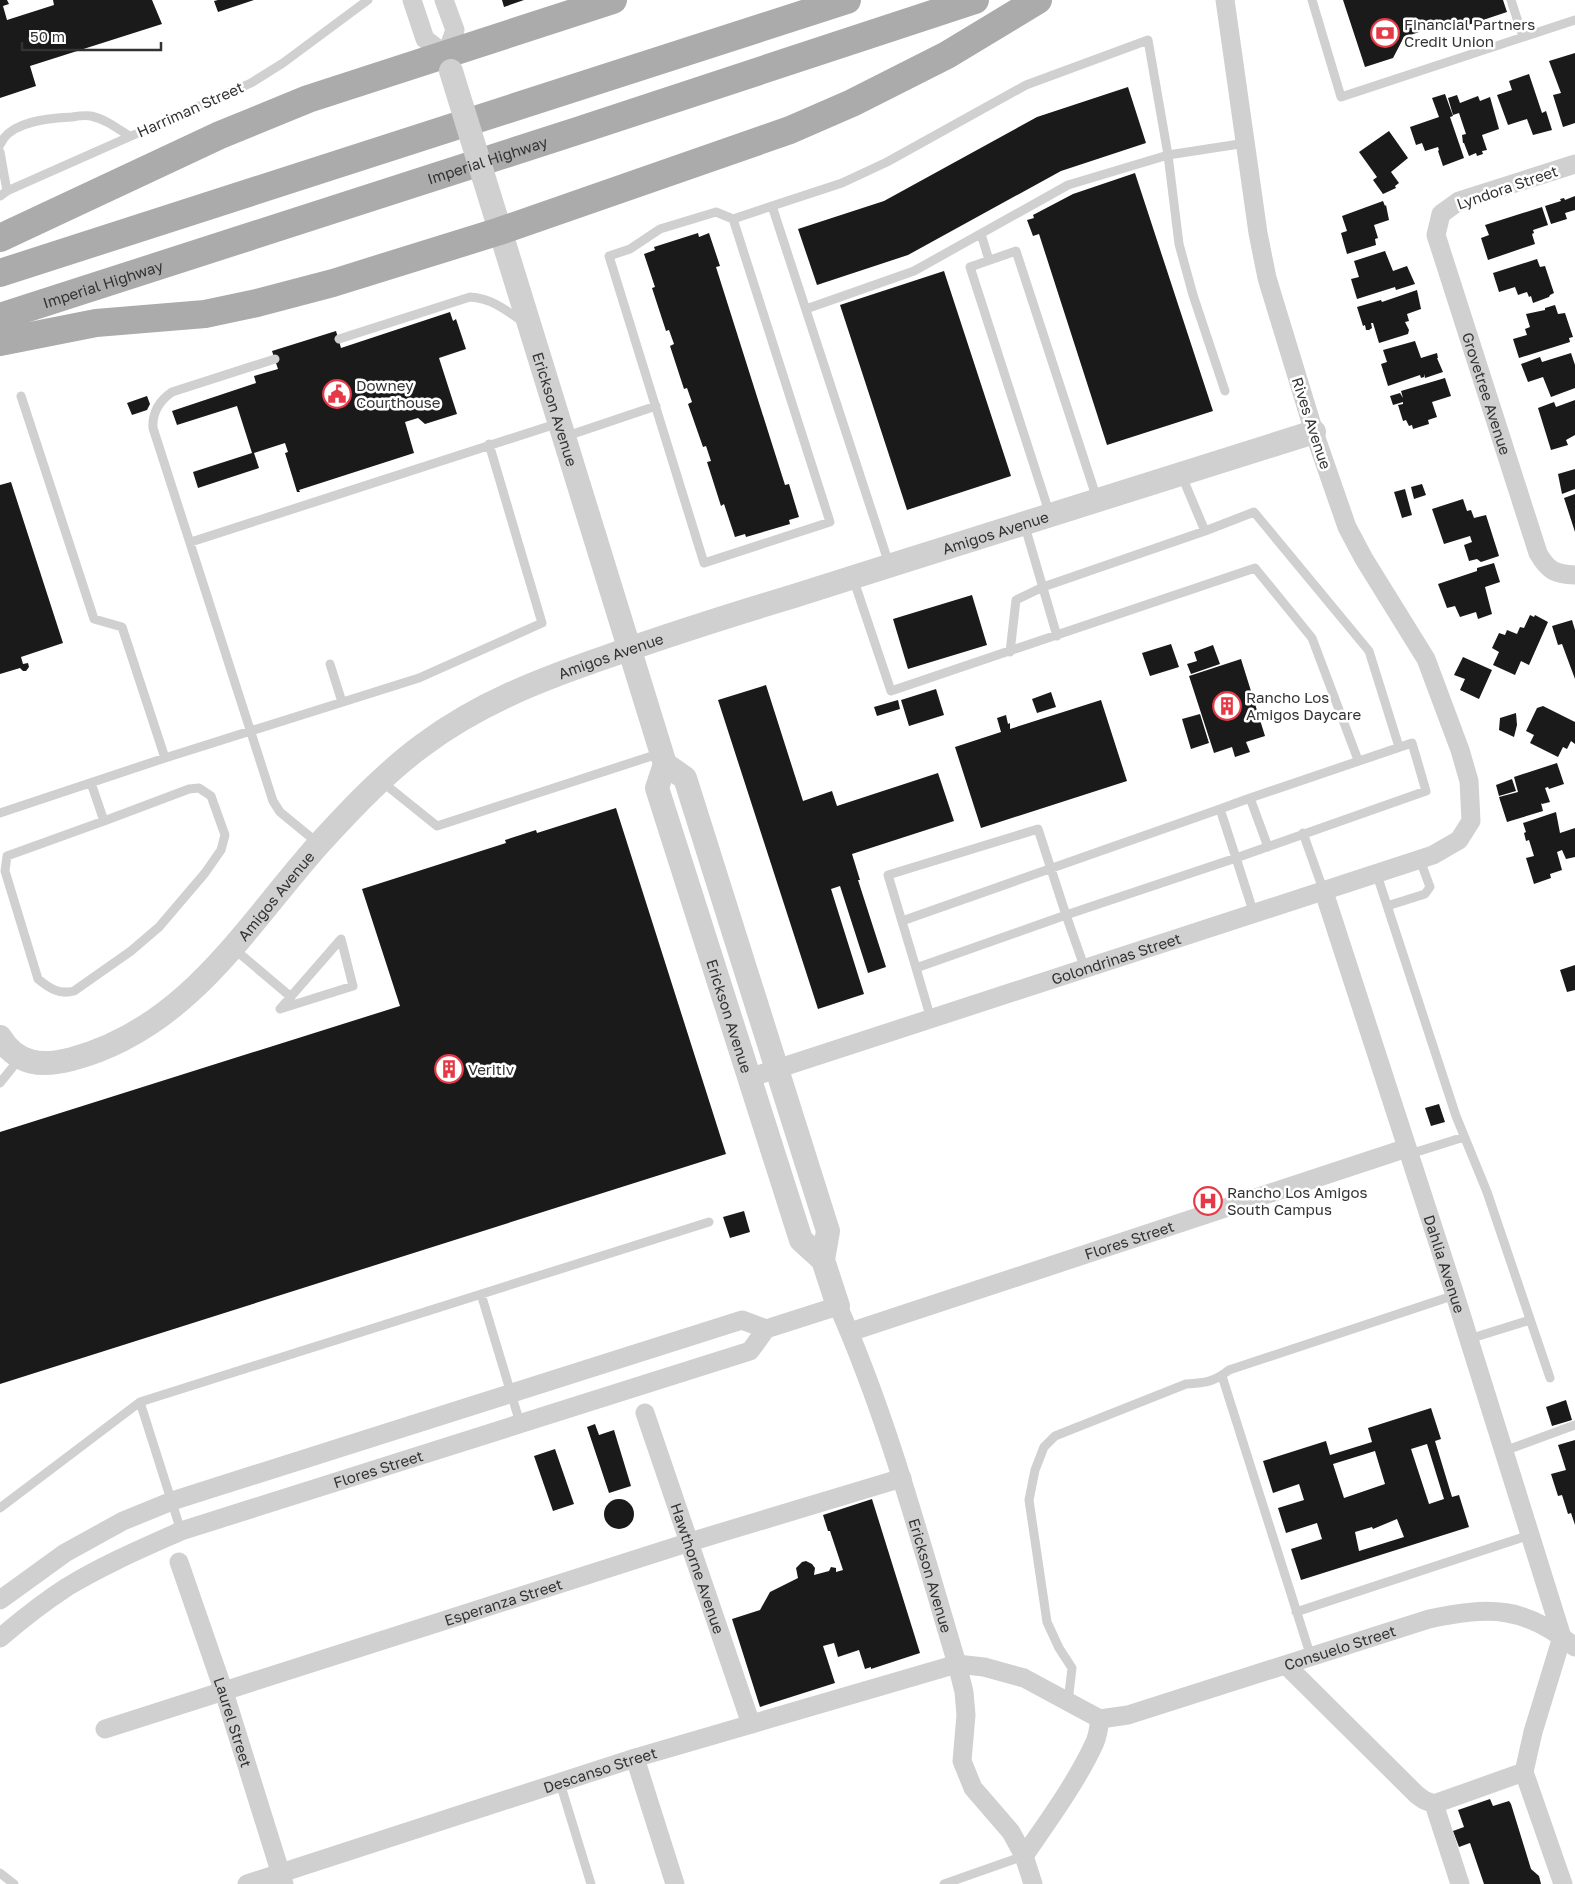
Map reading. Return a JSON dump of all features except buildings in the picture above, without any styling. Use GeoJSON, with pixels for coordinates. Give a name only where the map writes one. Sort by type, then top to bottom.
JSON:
{"type":"FeatureCollection","features":[{"type":"Feature","properties":{"kind":"main road"},"geometry":{"type":"LineString","coordinates":[[0,238],[238,127],[308,98],[449,63],[613,0]]}},
{"type":"Feature","properties":{"kind":"main road"},"geometry":{"type":"LineString","coordinates":[[0,273],[847,0]]}},
{"type":"Feature","properties":{"kind":"main road","name":"Imperial Highway"},"geometry":{"type":"LineString","coordinates":[[0,317],[577,132],[949,6],[975,0]]}},
{"type":"Feature","properties":{"kind":"main road"},"geometry":{"type":"LineString","coordinates":[[0,342],[96,323],[206,314],[256,304],[333,283],[500,232],[790,130],[852,103],[947,55],[1038,0]]}},
{"type":"Feature","properties":{"kind":"street"},"geometry":{"type":"LineString","coordinates":[[412,0],[425,39],[449,63]]}},
{"type":"Feature","properties":{"kind":"street"},"geometry":{"type":"LineString","coordinates":[[444,0],[455,30],[449,63]]}},
{"type":"Feature","properties":{"kind":"street","name":"Rives Avenue"},"geometry":{"type":"LineString","coordinates":[[1225,0],[1258,233],[1267,278],[1314,432],[1347,527],[1364,559],[1426,658],[1438,689],[1469,781],[1472,821]]}},
{"type":"Feature","properties":{"kind":"street","name":"Erickson Avenue"},"geometry":{"type":"LineString","coordinates":[[449,63],[663,759],[657,788],[801,1240],[823,1260]]}},
{"type":"Feature","properties":{"kind":"street","name":"Lyndora Street"},"geometry":{"type":"LineString","coordinates":[[1442,214],[1460,201],[1575,164]]}},
{"type":"Feature","properties":{"kind":"street","name":"Grovetree Avenue"},"geometry":{"type":"LineString","coordinates":[[1442,214],[1436,235],[1538,553],[1551,570],[1575,575]]}},
{"type":"Feature","properties":{"kind":"street","name":"Amigos Avenue"},"geometry":{"type":"LineString","coordinates":[[20,1058],[39,1063],[61,1062],[88,1055],[135,1032],[175,1006],[205,978],[319,844],[381,781],[421,746],[463,717],[512,692],[628,649],[1314,432]]}},
{"type":"Feature","properties":{"kind":"street","name":"Erickson Avenue"},"geometry":{"type":"LineString","coordinates":[[663,759],[685,778],[828,1231],[823,1260],[838,1306],[850,1332],[902,1478],[964,1692],[966,1715],[962,1761],[973,1788],[1011,1832],[1024,1856],[1033,1884]]}},
{"type":"Feature","properties":{"kind":"street","name":"Golondrinas Street"},"geometry":{"type":"LineString","coordinates":[[749,1078],[1433,856],[1459,840],[1472,821]]}},
{"type":"Feature","properties":{"kind":"street","name":"Dahlia Avenue"},"geometry":{"type":"LineString","coordinates":[[1324,892],[1455,1295],[1530,1535],[1569,1642]]}},
{"type":"Feature","properties":{"kind":"street"},"geometry":{"type":"LineString","coordinates":[[0,1037],[7,1048],[20,1058]]}},
{"type":"Feature","properties":{"kind":"street","name":"Flores Street"},"geometry":{"type":"LineString","coordinates":[[850,1332],[1408,1151]]}},
{"type":"Feature","properties":{"kind":"street"},"geometry":{"type":"LineString","coordinates":[[766,1329],[838,1306]]}},
{"type":"Feature","properties":{"kind":"street","name":"Flores Street"},"geometry":{"type":"LineString","coordinates":[[0,1600],[65,1553],[123,1521],[172,1501],[742,1320],[766,1329],[750,1351],[181,1531],[116,1560],[68,1587],[21,1620],[0,1638]]}},
{"type":"Feature","properties":{"kind":"street","name":"Hawthorne Avenue"},"geometry":{"type":"LineString","coordinates":[[645,1412],[751,1724]]}},
{"type":"Feature","properties":{"kind":"street","name":"Esperanza Street"},"geometry":{"type":"LineString","coordinates":[[105,1729],[690,1542],[902,1478]]}},
{"type":"Feature","properties":{"kind":"street","name":"Laurel Street"},"geometry":{"type":"LineString","coordinates":[[179,1562],[224,1692],[282,1879]]}},
{"type":"Feature","properties":{"kind":"street","name":"Consuelo Street"},"geometry":{"type":"LineString","coordinates":[[1100,1719],[1128,1715],[1429,1620],[1464,1612],[1492,1610],[1520,1616],[1544,1625],[1569,1642]]}},
{"type":"Feature","properties":{"kind":"street"},"geometry":{"type":"LineString","coordinates":[[1563,1884],[1524,1772],[1533,1732],[1569,1642]]}},
{"type":"Feature","properties":{"kind":"street"},"geometry":{"type":"LineString","coordinates":[[957,1664],[984,1667],[1024,1678],[1100,1719],[1096,1740],[1081,1769],[1024,1856]]}},
{"type":"Feature","properties":{"kind":"street","name":"Descanso Street"},"geometry":{"type":"LineString","coordinates":[[247,1884],[282,1879],[635,1758],[957,1664]]}},
{"type":"Feature","properties":{"kind":"street"},"geometry":{"type":"LineString","coordinates":[[1286,1665],[1424,1800],[1434,1804],[1524,1772]]}},
{"type":"Feature","properties":{"kind":"street"},"geometry":{"type":"LineString","coordinates":[[635,1758],[672,1882]]}},
{"type":"Feature","properties":{"kind":"street"},"geometry":{"type":"LineString","coordinates":[[1434,1804],[1460,1884]]}},
{"type":"Feature","properties":{"kind":"lane","name":"Harriman Street"},"geometry":{"type":"LineString","coordinates":[[4,194],[129,136],[251,83],[282,63],[368,0]]}},
{"type":"Feature","properties":{"kind":"lane"},"geometry":{"type":"LineString","coordinates":[[1312,0],[1341,97],[1575,20]]}},
{"type":"Feature","properties":{"kind":"lane"},"geometry":{"type":"LineString","coordinates":[[1511,0],[1524,37]]}},
{"type":"Feature","properties":{"kind":"lane"},"geometry":{"type":"LineString","coordinates":[[733,218],[830,522],[704,563],[609,256],[630,249],[660,229],[716,212],[733,218],[842,183],[1026,85],[1148,40],[1168,155],[1179,244],[1193,295],[1225,391]]}},
{"type":"Feature","properties":{"kind":"lane"},"geometry":{"type":"LineString","coordinates":[[0,145],[3,138],[11,130],[42,119],[80,116],[90,116],[108,122],[129,136]]}},
{"type":"Feature","properties":{"kind":"lane"},"geometry":{"type":"LineString","coordinates":[[806,309],[914,270],[1068,185],[1168,155],[1246,143]]}},
{"type":"Feature","properties":{"kind":"lane"},"geometry":{"type":"LineString","coordinates":[[0,152],[4,194]]}},
{"type":"Feature","properties":{"kind":"lane"},"geometry":{"type":"LineString","coordinates":[[772,206],[890,566]]}},
{"type":"Feature","properties":{"kind":"lane"},"geometry":{"type":"LineString","coordinates":[[980,234],[989,260]]}},
{"type":"Feature","properties":{"kind":"lane"},"geometry":{"type":"LineString","coordinates":[[1050,515],[970,267],[1016,251],[1098,500]]}},
{"type":"Feature","properties":{"kind":"lane"},"geometry":{"type":"LineString","coordinates":[[338,339],[470,297],[482,298],[496,304],[529,326]]}},
{"type":"Feature","properties":{"kind":"lane"},"geometry":{"type":"LineString","coordinates":[[275,359],[180,389],[165,397],[152,419],[153,428],[274,801],[280,812],[319,844]]}},
{"type":"Feature","properties":{"kind":"lane"},"geometry":{"type":"LineString","coordinates":[[21,396],[94,619],[122,627],[166,758]]}},
{"type":"Feature","properties":{"kind":"lane"},"geometry":{"type":"LineString","coordinates":[[191,542],[489,444],[561,430],[656,406]]}},
{"type":"Feature","properties":{"kind":"lane"},"geometry":{"type":"LineString","coordinates":[[0,813],[419,678],[542,623],[489,444]]}},
{"type":"Feature","properties":{"kind":"lane"},"geometry":{"type":"LineString","coordinates":[[1181,474],[1205,530]]}},
{"type":"Feature","properties":{"kind":"lane"},"geometry":{"type":"LineString","coordinates":[[1010,652],[1016,600],[1043,587],[1254,512],[1369,651],[1399,747]]}},
{"type":"Feature","properties":{"kind":"lane"},"geometry":{"type":"LineString","coordinates":[[1024,523],[1058,636]]}},
{"type":"Feature","properties":{"kind":"lane"},"geometry":{"type":"LineString","coordinates":[[853,577],[891,691],[1255,568],[1312,638],[1358,760]]}},
{"type":"Feature","properties":{"kind":"lane"},"geometry":{"type":"LineString","coordinates":[[330,664],[342,702]]}},
{"type":"Feature","properties":{"kind":"lane"},"geometry":{"type":"LineString","coordinates":[[902,921],[1358,760],[1412,743],[1426,791],[1236,858],[1066,914],[916,968]]}},
{"type":"Feature","properties":{"kind":"lane"},"geometry":{"type":"LineString","coordinates":[[381,781],[437,826],[663,759]]}},
{"type":"Feature","properties":{"kind":"lane"},"geometry":{"type":"LineString","coordinates":[[91,783],[104,822]]}},
{"type":"Feature","properties":{"kind":"lane"},"geometry":{"type":"LineString","coordinates":[[200,788],[211,796],[225,835],[221,850],[205,873],[159,927],[131,951],[74,991],[65,994],[52,989],[38,979],[5,871],[6,856],[104,822],[189,789],[200,788]]}},
{"type":"Feature","properties":{"kind":"lane"},"geometry":{"type":"LineString","coordinates":[[1250,798],[1268,846]]}},
{"type":"Feature","properties":{"kind":"lane"},"geometry":{"type":"LineString","coordinates":[[1220,810],[1254,915]]}},
{"type":"Feature","properties":{"kind":"lane"},"geometry":{"type":"LineString","coordinates":[[931,1019],[888,875],[1038,829],[1085,969]]}},
{"type":"Feature","properties":{"kind":"lane"},"geometry":{"type":"LineString","coordinates":[[1303,834],[1324,892]]}},
{"type":"Feature","properties":{"kind":"lane"},"geometry":{"type":"LineString","coordinates":[[1387,906],[1425,894],[1430,887],[1420,860]]}},
{"type":"Feature","properties":{"kind":"lane"},"geometry":{"type":"LineString","coordinates":[[1377,875],[1456,1116],[1487,1192],[1550,1378]]}},
{"type":"Feature","properties":{"kind":"lane"},"geometry":{"type":"LineString","coordinates":[[341,939],[352,986],[280,1009],[291,997],[341,939]]}},
{"type":"Feature","properties":{"kind":"lane"},"geometry":{"type":"LineString","coordinates":[[233,947],[291,997]]}},
{"type":"Feature","properties":{"kind":"lane"},"geometry":{"type":"LineString","coordinates":[[0,1083],[20,1058]]}},
{"type":"Feature","properties":{"kind":"lane"},"geometry":{"type":"LineString","coordinates":[[1408,1151],[1464,1136]]}},
{"type":"Feature","properties":{"kind":"lane"},"geometry":{"type":"LineString","coordinates":[[0,1508],[140,1402],[709,1222]]}},
{"type":"Feature","properties":{"kind":"lane"},"geometry":{"type":"LineString","coordinates":[[481,1294],[520,1423]]}},
{"type":"Feature","properties":{"kind":"lane"},"geometry":{"type":"LineString","coordinates":[[1068,1702],[1072,1668],[1059,1648],[1047,1622],[1029,1500],[1035,1470],[1044,1447],[1055,1436],[1186,1384],[1207,1383],[1222,1376],[1229,1370],[1455,1295]]}},
{"type":"Feature","properties":{"kind":"lane"},"geometry":{"type":"LineString","coordinates":[[1469,1339],[1530,1320]]}},
{"type":"Feature","properties":{"kind":"lane"},"geometry":{"type":"LineString","coordinates":[[1222,1376],[1311,1657]]}},
{"type":"Feature","properties":{"kind":"lane"},"geometry":{"type":"LineString","coordinates":[[140,1402],[181,1531]]}},
{"type":"Feature","properties":{"kind":"lane"},"geometry":{"type":"LineString","coordinates":[[1504,1451],[1575,1425]]}},
{"type":"Feature","properties":{"kind":"lane"},"geometry":{"type":"LineString","coordinates":[[1296,1612],[1530,1535]]}},
{"type":"Feature","properties":{"kind":"lane"},"geometry":{"type":"LineString","coordinates":[[560,1783],[591,1884]]}},
{"type":"Feature","properties":{"kind":"lane"},"geometry":{"type":"LineString","coordinates":[[944,1884],[1024,1856]]}},
{"type":"Feature","properties":{"kind":"lane"},"geometry":{"type":"LineString","coordinates":[[0,1874],[14,1884]]}},
{"type":"Feature","properties":{"kind":"place","name":"Financial Partners Credit Union"},"geometry":{"type":"Point","coordinates":[1385,33]}},
{"type":"Feature","properties":{"kind":"place","name":"Downey Courthouse"},"geometry":{"type":"Point","coordinates":[337,394]}},
{"type":"Feature","properties":{"kind":"place","name":"Rancho Los Amigos Daycare"},"geometry":{"type":"Point","coordinates":[1227,706]}},
{"type":"Feature","properties":{"kind":"place","name":"Veritiv"},"geometry":{"type":"Point","coordinates":[449,1069]}},
{"type":"Feature","properties":{"kind":"place","name":"Rancho Los Amigos South Campus"},"geometry":{"type":"Point","coordinates":[1208,1201]}}]}
